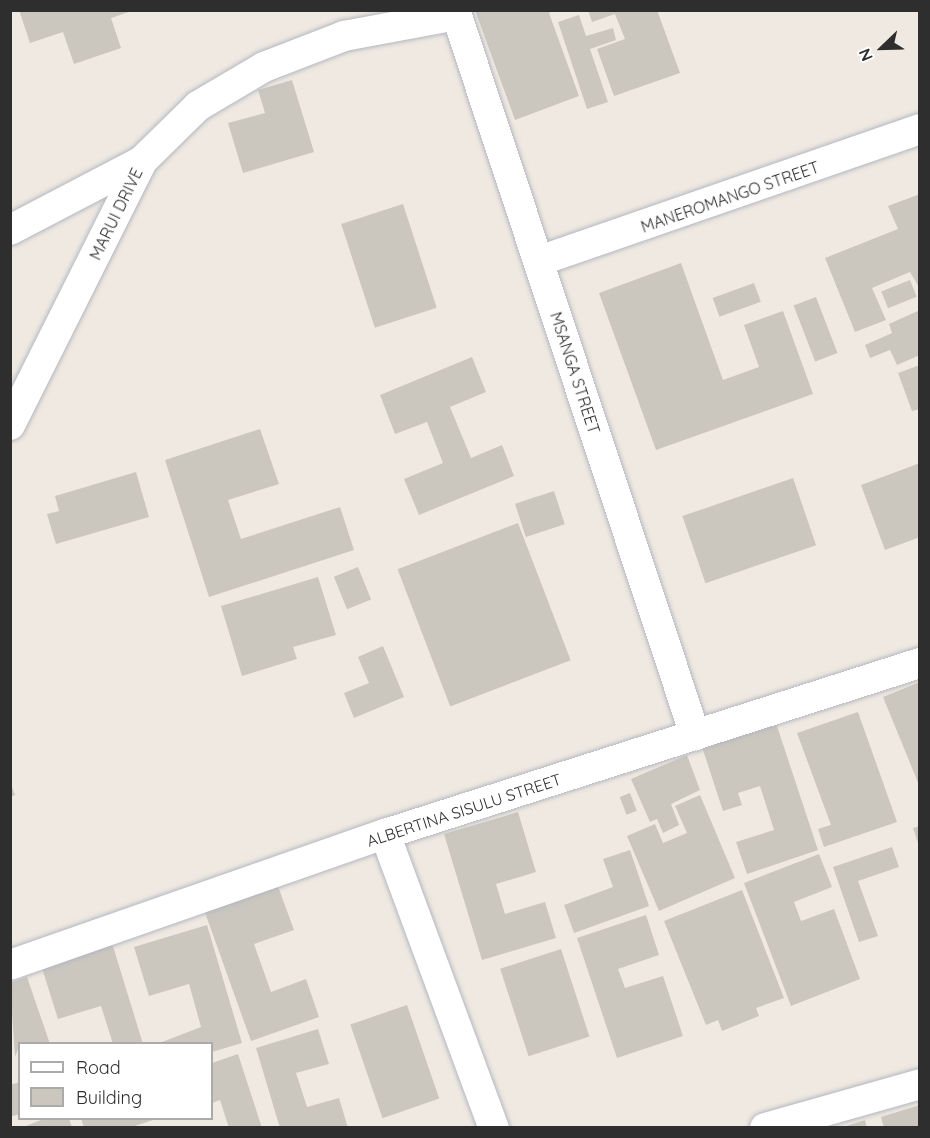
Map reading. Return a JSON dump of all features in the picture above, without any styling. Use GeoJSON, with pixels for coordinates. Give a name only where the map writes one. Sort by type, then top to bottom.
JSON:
{"type":"FeatureCollection","features":[{"type":"Feature","properties":{"kind":"street","name":"MARUI DRIVE"},"geometry":{"type":"LineString","coordinates":[[10,425],[142,161],[198,106],[264,67],[344,36],[456,13]]}},
{"type":"Feature","properties":{"kind":"street","name":"MSANGA STREET"},"geometry":{"type":"LineString","coordinates":[[456,13],[695,735]]}},
{"type":"Feature","properties":{"kind":"street","name":"MANEROMANGO STREET"},"geometry":{"type":"LineString","coordinates":[[539,261],[920,129]]}},
{"type":"Feature","properties":{"kind":"street"},"geometry":{"type":"LineString","coordinates":[[10,230],[142,161]]}},
{"type":"Feature","properties":{"kind":"street","name":"ALBERTINA SISULU STREET"},"geometry":{"type":"LineString","coordinates":[[10,965],[385,834],[920,663]]}},
{"type":"Feature","properties":{"kind":"street"},"geometry":{"type":"LineString","coordinates":[[385,834],[494,1128]]}},
{"type":"Feature","properties":{"kind":"street"},"geometry":{"type":"LineString","coordinates":[[765,1128],[920,1084]]}},
{"type":"Feature","properties":{"kind":"building"},"geometry":{"type":"Polygon","coordinates":[[[19,10],[132,11],[111,18],[121,48],[74,64],[63,32],[30,43],[19,10]]]}},
{"type":"Feature","properties":{"kind":"building"},"geometry":{"type":"Polygon","coordinates":[[[475,10],[554,10],[549,13],[579,96],[515,120],[475,10]]]}},
{"type":"Feature","properties":{"kind":"building"},"geometry":{"type":"Polygon","coordinates":[[[588,10],[657,10],[680,73],[614,96],[597,49],[625,39],[615,14],[592,22],[588,10]]]}},
{"type":"Feature","properties":{"kind":"building"},"geometry":{"type":"Polygon","coordinates":[[[579,15],[586,36],[613,28],[616,40],[590,49],[608,102],[587,109],[558,22],[579,15]]]}},
{"type":"Feature","properties":{"kind":"building"},"geometry":{"type":"Polygon","coordinates":[[[292,80],[314,152],[243,173],[228,123],[265,113],[258,90],[292,80]]]}},
{"type":"Feature","properties":{"kind":"building"},"geometry":{"type":"Polygon","coordinates":[[[920,194],[920,289],[910,272],[872,288],[886,320],[855,332],[825,258],[898,229],[888,206],[920,194]]]}},
{"type":"Feature","properties":{"kind":"building"},"geometry":{"type":"Polygon","coordinates":[[[403,204],[437,308],[375,328],[341,224],[403,204]]]}},
{"type":"Feature","properties":{"kind":"building"},"geometry":{"type":"Polygon","coordinates":[[[681,263],[723,380],[759,367],[744,325],[783,311],[813,394],[656,450],[599,293],[681,263]]]}},
{"type":"Feature","properties":{"kind":"building"},"geometry":{"type":"Polygon","coordinates":[[[910,280],[917,297],[888,308],[881,292],[910,280]]]}},
{"type":"Feature","properties":{"kind":"building"},"geometry":{"type":"Polygon","coordinates":[[[754,283],[761,302],[719,317],[713,298],[754,283]]]}},
{"type":"Feature","properties":{"kind":"building"},"geometry":{"type":"Polygon","coordinates":[[[816,297],[838,353],[815,362],[794,306],[816,297]]]}},
{"type":"Feature","properties":{"kind":"building"},"geometry":{"type":"Polygon","coordinates":[[[920,310],[920,355],[897,365],[890,350],[870,358],[865,345],[892,333],[889,324],[920,310]]]}},
{"type":"Feature","properties":{"kind":"building"},"geometry":{"type":"Polygon","coordinates":[[[472,357],[486,392],[450,407],[471,458],[502,445],[514,476],[419,515],[404,479],[443,463],[427,422],[395,434],[380,395],[472,357]]]}},
{"type":"Feature","properties":{"kind":"building"},"geometry":{"type":"Polygon","coordinates":[[[920,365],[920,409],[912,411],[898,373],[920,365]]]}},
{"type":"Feature","properties":{"kind":"building"},"geometry":{"type":"Polygon","coordinates":[[[260,429],[279,484],[228,500],[241,539],[340,507],[354,550],[209,597],[165,460],[260,429]]]}},
{"type":"Feature","properties":{"kind":"building"},"geometry":{"type":"Polygon","coordinates":[[[920,463],[920,537],[885,550],[861,485],[920,463]]]}},
{"type":"Feature","properties":{"kind":"building"},"geometry":{"type":"Polygon","coordinates":[[[136,472],[149,517],[56,544],[47,514],[59,511],[55,496],[136,472]]]}},
{"type":"Feature","properties":{"kind":"building"},"geometry":{"type":"Polygon","coordinates":[[[793,478],[816,545],[705,583],[682,516],[793,478]]]}},
{"type":"Feature","properties":{"kind":"building"},"geometry":{"type":"Polygon","coordinates":[[[554,491],[565,524],[526,537],[515,504],[554,491]]]}},
{"type":"Feature","properties":{"kind":"building"},"geometry":{"type":"Polygon","coordinates":[[[518,523],[571,660],[450,706],[398,569],[518,523]]]}},
{"type":"Feature","properties":{"kind":"building"},"geometry":{"type":"Polygon","coordinates":[[[358,567],[371,599],[347,609],[334,577],[358,567]]]}},
{"type":"Feature","properties":{"kind":"building"},"geometry":{"type":"Polygon","coordinates":[[[318,577],[336,635],[293,647],[297,659],[242,676],[221,606],[318,577]]]}},
{"type":"Feature","properties":{"kind":"building"},"geometry":{"type":"Polygon","coordinates":[[[383,646],[404,697],[354,718],[344,693],[369,683],[358,657],[383,646]]]}},
{"type":"Feature","properties":{"kind":"building"},"geometry":{"type":"Polygon","coordinates":[[[920,682],[920,785],[919,785],[883,697],[920,682]]]}},
{"type":"Feature","properties":{"kind":"building"},"geometry":{"type":"Polygon","coordinates":[[[858,712],[897,822],[824,847],[818,829],[831,825],[797,733],[858,712]]]}},
{"type":"Feature","properties":{"kind":"building"},"geometry":{"type":"Polygon","coordinates":[[[775,720],[818,850],[747,874],[736,842],[774,830],[760,786],[738,793],[742,805],[723,811],[701,744],[775,720]]]}},
{"type":"Feature","properties":{"kind":"building"},"geometry":{"type":"Polygon","coordinates":[[[687,755],[700,790],[671,804],[679,825],[663,833],[657,819],[650,822],[631,779],[687,755]]]}},
{"type":"Feature","properties":{"kind":"building"},"geometry":{"type":"Polygon","coordinates":[[[10,782],[15,795],[10,797],[10,782]]]}},
{"type":"Feature","properties":{"kind":"building"},"geometry":{"type":"Polygon","coordinates":[[[630,793],[637,811],[627,815],[620,797],[630,793]]]}},
{"type":"Feature","properties":{"kind":"building"},"geometry":{"type":"Polygon","coordinates":[[[700,795],[735,878],[659,911],[627,836],[655,824],[663,843],[687,833],[675,806],[700,795]]]}},
{"type":"Feature","properties":{"kind":"building"},"geometry":{"type":"Polygon","coordinates":[[[518,812],[536,872],[496,884],[505,914],[545,902],[556,938],[482,960],[444,834],[518,812]]]}},
{"type":"Feature","properties":{"kind":"building"},"geometry":{"type":"Polygon","coordinates":[[[920,826],[920,846],[919,846],[913,828],[920,826]]]}},
{"type":"Feature","properties":{"kind":"building"},"geometry":{"type":"Polygon","coordinates":[[[892,847],[899,867],[858,881],[878,936],[859,942],[833,867],[892,847]]]}},
{"type":"Feature","properties":{"kind":"building"},"geometry":{"type":"Polygon","coordinates":[[[630,850],[649,906],[574,933],[564,905],[613,887],[603,859],[630,850]]]}},
{"type":"Feature","properties":{"kind":"building"},"geometry":{"type":"Polygon","coordinates":[[[819,854],[832,887],[794,902],[801,921],[834,909],[860,979],[791,1006],[744,883],[819,854]]]}},
{"type":"Feature","properties":{"kind":"building"},"geometry":{"type":"Polygon","coordinates":[[[276,881],[294,930],[254,944],[271,992],[306,979],[319,1017],[251,1041],[203,907],[276,881]]]}},
{"type":"Feature","properties":{"kind":"building"},"geometry":{"type":"Polygon","coordinates":[[[742,890],[784,998],[756,1008],[759,1016],[722,1031],[718,1020],[706,1025],[664,921],[742,890]]]}},
{"type":"Feature","properties":{"kind":"building"},"geometry":{"type":"Polygon","coordinates":[[[646,915],[659,955],[618,969],[625,988],[663,976],[683,1036],[617,1058],[577,938],[646,915]]]}},
{"type":"Feature","properties":{"kind":"building"},"geometry":{"type":"Polygon","coordinates":[[[207,925],[242,1043],[213,1052],[213,1042],[162,1042],[201,1027],[189,984],[149,996],[134,947],[207,925]]]}},
{"type":"Feature","properties":{"kind":"building"},"geometry":{"type":"Polygon","coordinates":[[[112,943],[142,1042],[112,1042],[101,1006],[58,1019],[41,965],[112,943]]]}},
{"type":"Feature","properties":{"kind":"building"},"geometry":{"type":"Polygon","coordinates":[[[561,949],[589,1036],[529,1056],[500,969],[561,949]]]}},
{"type":"Feature","properties":{"kind":"building"},"geometry":{"type":"Polygon","coordinates":[[[27,977],[49,1042],[18,1042],[15,1057],[10,983],[27,977]]]}},
{"type":"Feature","properties":{"kind":"building"},"geometry":{"type":"Polygon","coordinates":[[[407,1005],[439,1099],[383,1118],[350,1025],[407,1005]]]}},
{"type":"Feature","properties":{"kind":"building"},"geometry":{"type":"Polygon","coordinates":[[[318,1029],[329,1064],[296,1073],[307,1107],[339,1098],[348,1128],[280,1128],[256,1048],[318,1029]]]}},
{"type":"Feature","properties":{"kind":"building"},"geometry":{"type":"Polygon","coordinates":[[[238,1054],[262,1128],[229,1128],[220,1100],[213,1103],[213,1063],[238,1054]]]}},
{"type":"Feature","properties":{"kind":"building"},"geometry":{"type":"Polygon","coordinates":[[[18,1083],[18,1115],[10,1117],[10,1085],[18,1083]]]}},
{"type":"Feature","properties":{"kind":"building"},"geometry":{"type":"Polygon","coordinates":[[[920,1105],[920,1128],[884,1128],[881,1117],[920,1105]]]}},
{"type":"Feature","properties":{"kind":"building"},"geometry":{"type":"Polygon","coordinates":[[[41,1120],[70,1120],[72,1128],[21,1128],[41,1120]]]}},
{"type":"Feature","properties":{"kind":"building"},"geometry":{"type":"Polygon","coordinates":[[[82,1120],[153,1120],[129,1128],[84,1128],[82,1120]]]}},
{"type":"Feature","properties":{"kind":"building"},"geometry":{"type":"Polygon","coordinates":[[[865,1120],[867,1128],[843,1128],[843,1127],[865,1120]]]}}]}
